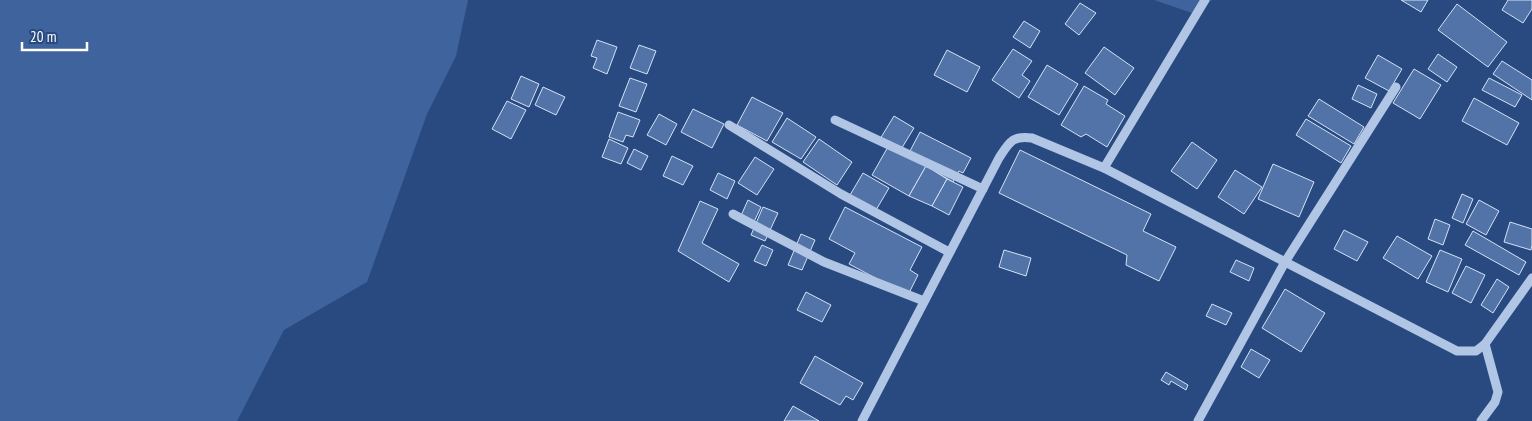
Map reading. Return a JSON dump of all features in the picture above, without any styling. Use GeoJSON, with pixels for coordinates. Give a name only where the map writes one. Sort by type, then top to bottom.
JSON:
{"type":"FeatureCollection","features":[{"type":"Feature","properties":{"kind":"street"},"geometry":{"type":"LineString","coordinates":[[1104,168],[1206,0]]}},
{"type":"Feature","properties":{"kind":"street"},"geometry":{"type":"LineString","coordinates":[[1198,421],[1285,262],[1396,87]]}},
{"type":"Feature","properties":{"kind":"street"},"geometry":{"type":"LineString","coordinates":[[835,120],[983,189]]}},
{"type":"Feature","properties":{"kind":"street"},"geometry":{"type":"LineString","coordinates":[[729,125],[841,194],[949,252]]}},
{"type":"Feature","properties":{"kind":"street"},"geometry":{"type":"LineString","coordinates":[[862,421],[999,158],[1013,140],[1021,136],[1032,138],[1104,168],[1457,351],[1476,351],[1485,344],[1532,278]]}},
{"type":"Feature","properties":{"kind":"street"},"geometry":{"type":"LineString","coordinates":[[733,214],[824,262],[924,301]]}},
{"type":"Feature","properties":{"kind":"street"},"geometry":{"type":"LineString","coordinates":[[1481,421],[1495,402],[1498,392],[1485,344]]}},
{"type":"Feature","properties":{"kind":"shaded area"},"geometry":{"type":"Polygon","coordinates":[[[0,0],[468,0],[456,56],[427,114],[367,282],[284,330],[237,421],[0,421],[0,0]]]}},
{"type":"Feature","properties":{"kind":"shaded area"},"geometry":{"type":"Polygon","coordinates":[[[1154,0],[1212,0],[1195,14],[1154,0]]]}},
{"type":"Feature","properties":{"kind":"building"},"geometry":{"type":"Polygon","coordinates":[[[1401,0],[1428,0],[1421,12],[1401,0]]]}},
{"type":"Feature","properties":{"kind":"building"},"geometry":{"type":"Polygon","coordinates":[[[1508,0],[1532,0],[1532,9],[1523,23],[1502,10],[1508,0]]]}},
{"type":"Feature","properties":{"kind":"building"},"geometry":{"type":"Polygon","coordinates":[[[1080,3],[1096,13],[1079,35],[1065,24],[1080,3]]]}},
{"type":"Feature","properties":{"kind":"building"},"geometry":{"type":"Polygon","coordinates":[[[1457,4],[1507,42],[1488,67],[1438,30],[1457,4]]]}},
{"type":"Feature","properties":{"kind":"building"},"geometry":{"type":"Polygon","coordinates":[[[1024,21],[1040,31],[1030,48],[1013,37],[1024,21]]]}},
{"type":"Feature","properties":{"kind":"building"},"geometry":{"type":"Polygon","coordinates":[[[597,40],[617,47],[607,74],[593,68],[597,58],[591,56],[597,40]]]}},
{"type":"Feature","properties":{"kind":"building"},"geometry":{"type":"Polygon","coordinates":[[[639,45],[656,51],[647,74],[630,68],[639,45]]]}},
{"type":"Feature","properties":{"kind":"building"},"geometry":{"type":"Polygon","coordinates":[[[1104,47],[1134,68],[1115,95],[1085,73],[1104,47]]]}},
{"type":"Feature","properties":{"kind":"building"},"geometry":{"type":"Polygon","coordinates":[[[1013,49],[1032,61],[1022,75],[1030,81],[1019,98],[992,80],[1013,49]]]}},
{"type":"Feature","properties":{"kind":"building"},"geometry":{"type":"Polygon","coordinates":[[[947,50],[980,67],[967,92],[934,75],[947,50]]]}},
{"type":"Feature","properties":{"kind":"building"},"geometry":{"type":"Polygon","coordinates":[[[1438,54],[1457,67],[1447,82],[1428,69],[1438,54]]]}},
{"type":"Feature","properties":{"kind":"building"},"geometry":{"type":"Polygon","coordinates":[[[1378,55],[1402,69],[1389,91],[1365,78],[1378,55]]]}},
{"type":"Feature","properties":{"kind":"building"},"geometry":{"type":"Polygon","coordinates":[[[1502,61],[1532,80],[1532,100],[1493,74],[1502,61]]]}},
{"type":"Feature","properties":{"kind":"building"},"geometry":{"type":"Polygon","coordinates":[[[1047,65],[1078,84],[1059,115],[1028,97],[1047,65]]]}},
{"type":"Feature","properties":{"kind":"building"},"geometry":{"type":"Polygon","coordinates":[[[1414,69],[1441,85],[1420,119],[1393,103],[1414,69]]]}},
{"type":"Feature","properties":{"kind":"building"},"geometry":{"type":"Polygon","coordinates":[[[521,76],[539,84],[529,107],[511,99],[521,76]]]}},
{"type":"Feature","properties":{"kind":"building"},"geometry":{"type":"Polygon","coordinates":[[[630,78],[647,84],[636,112],[619,106],[630,78]]]}},
{"type":"Feature","properties":{"kind":"building"},"geometry":{"type":"Polygon","coordinates":[[[1489,78],[1522,95],[1515,107],[1482,90],[1489,78]]]}},
{"type":"Feature","properties":{"kind":"building"},"geometry":{"type":"Polygon","coordinates":[[[1358,85],[1377,94],[1371,108],[1352,99],[1358,85]]]}},
{"type":"Feature","properties":{"kind":"building"},"geometry":{"type":"Polygon","coordinates":[[[1084,86],[1108,100],[1106,104],[1125,116],[1107,147],[1086,134],[1081,137],[1061,125],[1084,86]]]}},
{"type":"Feature","properties":{"kind":"building"},"geometry":{"type":"Polygon","coordinates":[[[543,87],[565,97],[556,115],[535,105],[543,87]]]}},
{"type":"Feature","properties":{"kind":"building"},"geometry":{"type":"Polygon","coordinates":[[[752,97],[783,113],[767,141],[737,125],[752,97]]]}},
{"type":"Feature","properties":{"kind":"building"},"geometry":{"type":"Polygon","coordinates":[[[1474,98],[1519,123],[1507,145],[1462,121],[1474,98]]]}},
{"type":"Feature","properties":{"kind":"building"},"geometry":{"type":"Polygon","coordinates":[[[1319,99],[1364,127],[1354,144],[1308,116],[1319,99]]]}},
{"type":"Feature","properties":{"kind":"building"},"geometry":{"type":"Polygon","coordinates":[[[507,101],[526,110],[511,139],[492,129],[507,101]]]}},
{"type":"Feature","properties":{"kind":"building"},"geometry":{"type":"Polygon","coordinates":[[[693,109],[724,124],[712,148],[681,132],[693,109]]]}},
{"type":"Feature","properties":{"kind":"building"},"geometry":{"type":"Polygon","coordinates":[[[618,112],[640,120],[633,137],[626,135],[623,142],[609,137],[618,112]]]}},
{"type":"Feature","properties":{"kind":"building"},"geometry":{"type":"Polygon","coordinates":[[[659,114],[677,124],[666,145],[647,135],[659,114]]]}},
{"type":"Feature","properties":{"kind":"building"},"geometry":{"type":"Polygon","coordinates":[[[894,116],[914,128],[900,151],[880,139],[894,116]]]}},
{"type":"Feature","properties":{"kind":"building"},"geometry":{"type":"Polygon","coordinates":[[[787,118],[816,137],[801,159],[772,142],[787,118]]]}},
{"type":"Feature","properties":{"kind":"building"},"geometry":{"type":"Polygon","coordinates":[[[1306,119],[1351,146],[1341,163],[1296,135],[1306,119]]]}},
{"type":"Feature","properties":{"kind":"building"},"geometry":{"type":"Polygon","coordinates":[[[920,132],[971,158],[963,173],[959,171],[953,182],[926,166],[910,151],[920,132]]]}},
{"type":"Feature","properties":{"kind":"building"},"geometry":{"type":"Polygon","coordinates":[[[609,139],[628,148],[621,164],[602,157],[609,139]]]}},
{"type":"Feature","properties":{"kind":"building"},"geometry":{"type":"Polygon","coordinates":[[[819,139],[852,162],[837,185],[803,162],[819,139]]]}},
{"type":"Feature","properties":{"kind":"building"},"geometry":{"type":"Polygon","coordinates":[[[1192,142],[1217,160],[1197,189],[1171,171],[1192,142]]]}},
{"type":"Feature","properties":{"kind":"building"},"geometry":{"type":"Polygon","coordinates":[[[889,145],[926,166],[909,196],[872,175],[889,145]]]}},
{"type":"Feature","properties":{"kind":"building"},"geometry":{"type":"Polygon","coordinates":[[[634,149],[648,156],[641,170],[627,163],[634,149]]]}},
{"type":"Feature","properties":{"kind":"building"},"geometry":{"type":"Polygon","coordinates":[[[1020,150],[1151,214],[1143,231],[1176,247],[1159,281],[1126,265],[1127,255],[999,193],[1020,150]]]}},
{"type":"Feature","properties":{"kind":"building"},"geometry":{"type":"Polygon","coordinates":[[[672,156],[693,166],[683,185],[663,176],[672,156]]]}},
{"type":"Feature","properties":{"kind":"building"},"geometry":{"type":"Polygon","coordinates":[[[755,157],[774,169],[757,195],[738,183],[755,157]]]}},
{"type":"Feature","properties":{"kind":"building"},"geometry":{"type":"Polygon","coordinates":[[[1273,164],[1314,182],[1299,217],[1258,199],[1273,164]]]}},
{"type":"Feature","properties":{"kind":"building"},"geometry":{"type":"Polygon","coordinates":[[[926,166],[947,179],[932,206],[909,196],[926,166]]]}},
{"type":"Feature","properties":{"kind":"building"},"geometry":{"type":"Polygon","coordinates":[[[1235,170],[1262,187],[1244,214],[1218,197],[1235,170]]]}},
{"type":"Feature","properties":{"kind":"building"},"geometry":{"type":"Polygon","coordinates":[[[718,173],[735,181],[727,199],[710,190],[718,173]]]}},
{"type":"Feature","properties":{"kind":"building"},"geometry":{"type":"Polygon","coordinates":[[[863,173],[889,188],[876,210],[850,195],[863,173]]]}},
{"type":"Feature","properties":{"kind":"building"},"geometry":{"type":"Polygon","coordinates":[[[947,179],[963,187],[949,215],[932,206],[947,179]]]}},
{"type":"Feature","properties":{"kind":"building"},"geometry":{"type":"Polygon","coordinates":[[[1462,194],[1473,199],[1463,223],[1452,218],[1462,194]]]}},
{"type":"Feature","properties":{"kind":"building"},"geometry":{"type":"Polygon","coordinates":[[[748,200],[761,207],[752,226],[739,220],[748,200]]]}},
{"type":"Feature","properties":{"kind":"building"},"geometry":{"type":"Polygon","coordinates":[[[1479,200],[1499,211],[1486,235],[1466,224],[1479,200]]]}},
{"type":"Feature","properties":{"kind":"building"},"geometry":{"type":"Polygon","coordinates":[[[700,201],[718,209],[702,243],[739,264],[729,282],[678,251],[700,201]]]}},
{"type":"Feature","properties":{"kind":"building"},"geometry":{"type":"Polygon","coordinates":[[[763,207],[778,213],[765,241],[751,235],[763,207]]]}},
{"type":"Feature","properties":{"kind":"building"},"geometry":{"type":"Polygon","coordinates":[[[845,207],[922,247],[910,270],[918,275],[908,295],[849,264],[855,253],[829,239],[845,207]]]}},
{"type":"Feature","properties":{"kind":"building"},"geometry":{"type":"Polygon","coordinates":[[[1435,219],[1450,225],[1443,245],[1428,239],[1435,219]]]}},
{"type":"Feature","properties":{"kind":"building"},"geometry":{"type":"Polygon","coordinates":[[[1510,222],[1532,229],[1531,250],[1504,242],[1510,222]]]}},
{"type":"Feature","properties":{"kind":"building"},"geometry":{"type":"Polygon","coordinates":[[[1344,230],[1368,242],[1357,261],[1334,249],[1344,230]]]}},
{"type":"Feature","properties":{"kind":"building"},"geometry":{"type":"Polygon","coordinates":[[[1473,231],[1526,262],[1519,275],[1465,245],[1473,231]]]}},
{"type":"Feature","properties":{"kind":"building"},"geometry":{"type":"Polygon","coordinates":[[[801,234],[815,240],[802,270],[788,265],[801,234]]]}},
{"type":"Feature","properties":{"kind":"building"},"geometry":{"type":"Polygon","coordinates":[[[1397,236],[1432,256],[1418,279],[1383,258],[1397,236]]]}},
{"type":"Feature","properties":{"kind":"building"},"geometry":{"type":"Polygon","coordinates":[[[762,245],[773,250],[766,266],[754,261],[762,245]]]}},
{"type":"Feature","properties":{"kind":"building"},"geometry":{"type":"Polygon","coordinates":[[[1004,250],[1031,258],[1026,276],[999,267],[1004,250]]]}},
{"type":"Feature","properties":{"kind":"building"},"geometry":{"type":"Polygon","coordinates":[[[1440,250],[1462,259],[1448,292],[1426,282],[1440,250]]]}},
{"type":"Feature","properties":{"kind":"building"},"geometry":{"type":"Polygon","coordinates":[[[1236,260],[1254,268],[1249,281],[1230,272],[1236,260]]]}},
{"type":"Feature","properties":{"kind":"building"},"geometry":{"type":"Polygon","coordinates":[[[1466,266],[1485,275],[1471,303],[1452,293],[1466,266]]]}},
{"type":"Feature","properties":{"kind":"building"},"geometry":{"type":"Polygon","coordinates":[[[1497,279],[1509,287],[1493,313],[1481,305],[1497,279]]]}},
{"type":"Feature","properties":{"kind":"building"},"geometry":{"type":"Polygon","coordinates":[[[1285,289],[1325,313],[1301,352],[1262,328],[1285,289]]]}},
{"type":"Feature","properties":{"kind":"building"},"geometry":{"type":"Polygon","coordinates":[[[806,292],[831,305],[822,322],[797,310],[806,292]]]}},
{"type":"Feature","properties":{"kind":"building"},"geometry":{"type":"Polygon","coordinates":[[[1212,304],[1232,313],[1226,325],[1206,316],[1212,304]]]}},
{"type":"Feature","properties":{"kind":"building"},"geometry":{"type":"Polygon","coordinates":[[[1251,349],[1270,360],[1259,378],[1241,367],[1251,349]]]}},
{"type":"Feature","properties":{"kind":"building"},"geometry":{"type":"Polygon","coordinates":[[[815,356],[863,383],[853,400],[846,396],[840,405],[800,383],[815,356]]]}},
{"type":"Feature","properties":{"kind":"building"},"geometry":{"type":"Polygon","coordinates":[[[1166,372],[1188,385],[1186,390],[1171,381],[1169,385],[1161,380],[1166,372]]]}},
{"type":"Feature","properties":{"kind":"building"},"geometry":{"type":"Polygon","coordinates":[[[793,406],[819,421],[784,421],[793,406]]]}}]}
